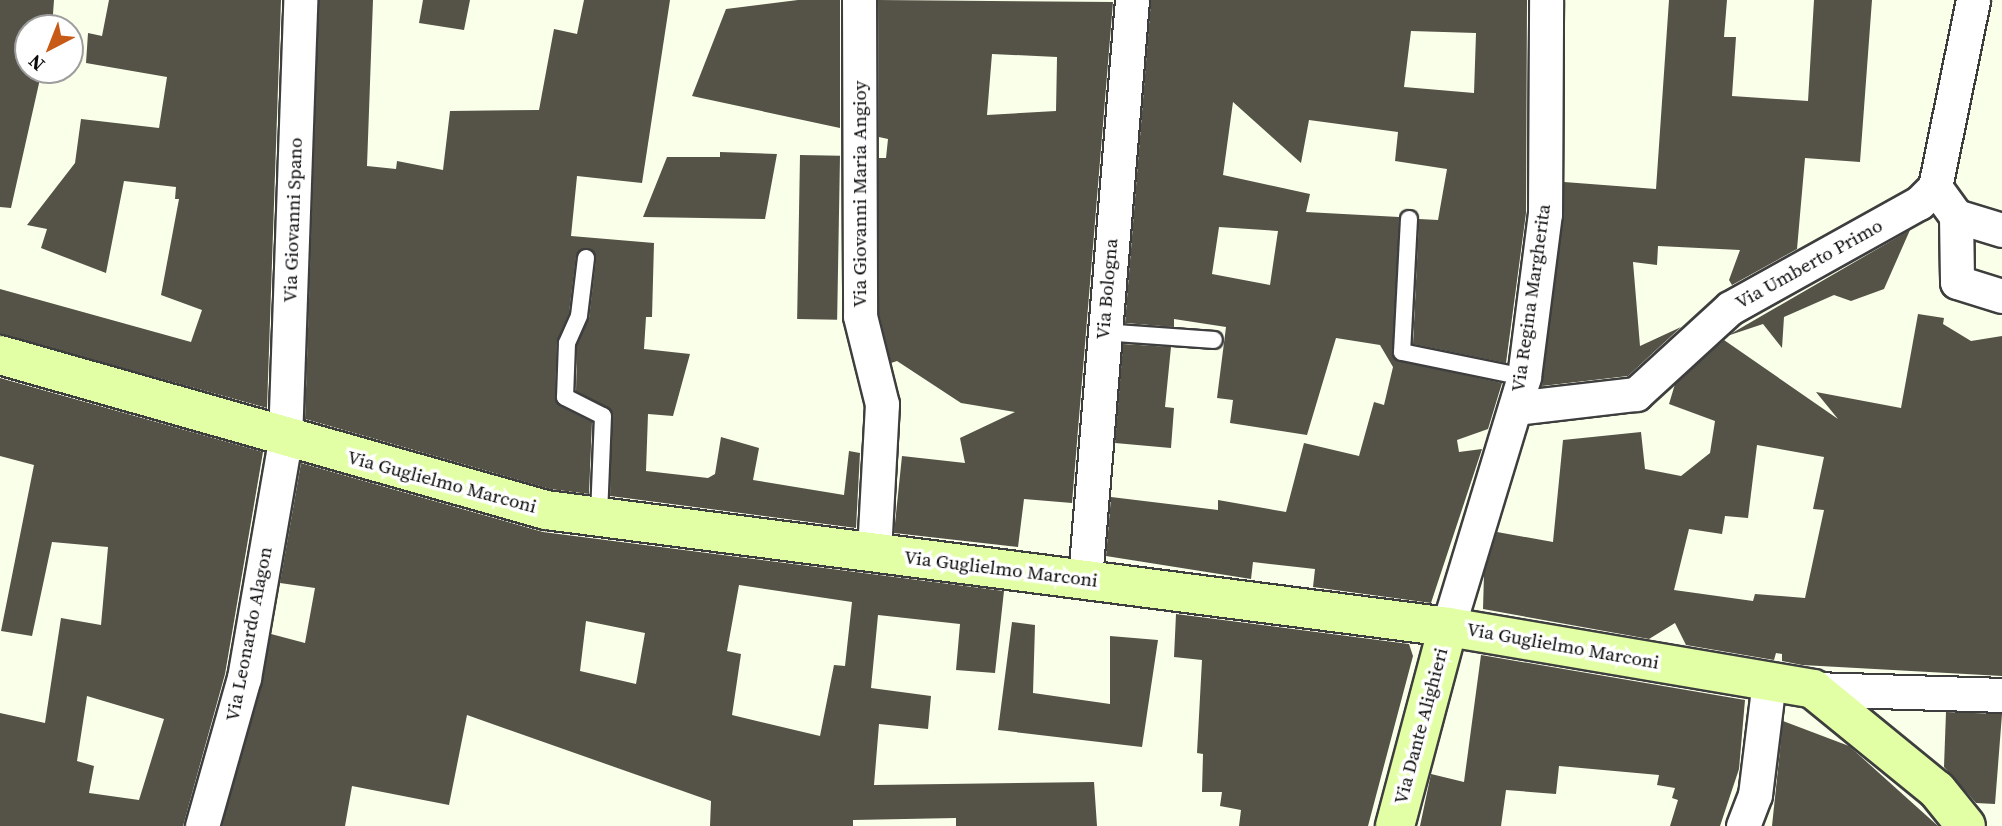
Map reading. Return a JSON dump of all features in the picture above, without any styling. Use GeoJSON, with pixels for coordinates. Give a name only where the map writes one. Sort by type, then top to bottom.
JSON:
{"type":"FeatureCollection","features":[{"type":"Feature","properties":{"kind":"main road","name":"Via Guglielmo Marconi"},"geometry":{"type":"LineString","coordinates":[[0,355],[285,440],[546,510],[1448,627],[1813,689],[1937,790],[1966,826]]}},
{"type":"Feature","properties":{"kind":"main road","name":"Via Dante Alighieri"},"geometry":{"type":"LineString","coordinates":[[1395,826],[1448,627]]}},
{"type":"Feature","properties":{"kind":"street","name":"Via Giovanni Spano"},"geometry":{"type":"LineString","coordinates":[[285,440],[300,0]]}},
{"type":"Feature","properties":{"kind":"street","name":"Via Giovanni Maria Angioy"},"geometry":{"type":"LineString","coordinates":[[859,0],[860,316],[882,404],[874,554]]}},
{"type":"Feature","properties":{"kind":"street","name":"Via Bologna"},"geometry":{"type":"LineString","coordinates":[[1085,579],[1132,0]]}},
{"type":"Feature","properties":{"kind":"street","name":"Via Regina Margherita"},"geometry":{"type":"LineString","coordinates":[[1448,627],[1520,392],[1545,214],[1546,0]]}},
{"type":"Feature","properties":{"kind":"street"},"geometry":{"type":"LineString","coordinates":[[1973,0],[1935,187],[1956,216],[1957,282],[2002,296]]}},
{"type":"Feature","properties":{"kind":"street","name":"Via Umberto Primo"},"geometry":{"type":"LineString","coordinates":[[1520,392],[1636,394],[1730,307],[1919,203],[1935,187]]}},
{"type":"Feature","properties":{"kind":"street"},"geometry":{"type":"LineString","coordinates":[[1956,216],[2002,230]]}},
{"type":"Feature","properties":{"kind":"street","name":"Via Leonardo Alagon"},"geometry":{"type":"LineString","coordinates":[[202,826],[244,678],[285,440]]}},
{"type":"Feature","properties":{"kind":"street"},"geometry":{"type":"LineString","coordinates":[[1744,826],[1755,795],[1769,681]]}},
{"type":"Feature","properties":{"kind":"street"},"geometry":{"type":"LineString","coordinates":[[1813,689],[2002,695]]}},
{"type":"Feature","properties":{"kind":"lane"},"geometry":{"type":"LineString","coordinates":[[1409,219],[1402,352],[1520,392]]}},
{"type":"Feature","properties":{"kind":"lane"},"geometry":{"type":"LineString","coordinates":[[586,258],[579,316],[567,343],[565,397],[603,416],[600,517]]}},
{"type":"Feature","properties":{"kind":"lane"},"geometry":{"type":"LineString","coordinates":[[1103,332],[1214,340]]}},
{"type":"Feature","properties":{"kind":"building"},"geometry":{"type":"Polygon","coordinates":[[[0,0],[54,0],[53,14],[14,14],[14,84],[39,84],[11,208],[0,207],[0,0]]]}},
{"type":"Feature","properties":{"kind":"building"},"geometry":{"type":"Polygon","coordinates":[[[109,0],[281,0],[267,408],[0,334],[0,289],[191,342],[202,310],[161,295],[179,199],[175,199],[176,187],[124,181],[106,273],[41,248],[47,229],[27,225],[75,163],[81,119],[159,128],[167,77],[86,63],[88,33],[102,36],[109,0]]]}},
{"type":"Feature","properties":{"kind":"building"},"geometry":{"type":"Polygon","coordinates":[[[319,0],[373,0],[367,166],[396,169],[397,161],[443,170],[450,111],[539,110],[554,29],[577,34],[584,0],[670,0],[642,183],[577,176],[571,236],[654,243],[652,317],[646,317],[644,349],[690,354],[673,416],[648,414],[646,471],[708,478],[715,474],[721,437],[759,448],[753,480],[844,495],[849,451],[860,453],[856,528],[610,496],[612,411],[576,391],[577,345],[589,318],[596,259],[588,248],[576,257],[569,313],[557,342],[555,397],[560,406],[592,422],[589,494],[550,489],[305,419],[319,0]]]}},
{"type":"Feature","properties":{"kind":"building"},"geometry":{"type":"Polygon","coordinates":[[[423,0],[470,0],[464,30],[419,23],[423,0]]]}},
{"type":"Feature","properties":{"kind":"building"},"geometry":{"type":"Polygon","coordinates":[[[798,0],[840,0],[840,128],[692,96],[726,9],[798,0]]]}},
{"type":"Feature","properties":{"kind":"building"},"geometry":{"type":"Polygon","coordinates":[[[878,0],[1113,2],[1072,503],[1024,499],[1018,547],[894,533],[902,456],[965,463],[960,438],[1015,412],[961,403],[897,361],[891,363],[879,314],[879,158],[886,158],[888,139],[879,137],[878,0]],[[992,54],[987,115],[1056,111],[1057,57],[992,54]]]}},
{"type":"Feature","properties":{"kind":"building"},"geometry":{"type":"Polygon","coordinates":[[[1151,0],[1527,0],[1526,213],[1506,363],[1413,344],[1419,219],[1438,220],[1447,169],[1395,161],[1398,132],[1309,120],[1301,163],[1233,102],[1223,175],[1310,194],[1306,212],[1399,217],[1395,360],[1502,383],[1488,429],[1457,440],[1459,452],[1482,449],[1431,603],[1313,587],[1315,569],[1253,562],[1251,579],[1106,556],[1111,497],[1218,510],[1218,500],[1286,512],[1304,443],[1359,456],[1374,402],[1384,405],[1393,367],[1380,345],[1336,338],[1307,435],[1230,423],[1233,400],[1217,398],[1226,327],[1174,319],[1174,327],[1125,323],[1151,0]],[[1411,31],[1404,87],[1474,93],[1476,33],[1411,31]],[[1219,227],[1212,274],[1270,285],[1278,231],[1219,227]]]}},
{"type":"Feature","properties":{"kind":"building"},"geometry":{"type":"Polygon","coordinates":[[[1669,0],[1727,0],[1724,37],[1736,37],[1732,96],[1808,101],[1814,0],[1872,0],[1860,162],[1805,158],[1797,249],[1732,285],[1729,280],[1740,250],[1658,246],[1657,265],[1633,262],[1640,346],[1681,327],[1628,376],[1542,386],[1564,182],[1656,189],[1669,0]]]}},
{"type":"Feature","properties":{"kind":"building"},"geometry":{"type":"Polygon","coordinates":[[[720,152],[777,154],[765,219],[643,217],[667,157],[720,157],[720,152]]]}},
{"type":"Feature","properties":{"kind":"building"},"geometry":{"type":"Polygon","coordinates":[[[800,155],[840,156],[837,320],[797,319],[800,155]]]}},
{"type":"Feature","properties":{"kind":"building"},"geometry":{"type":"Polygon","coordinates":[[[1910,230],[1884,289],[1851,301],[1834,295],[1784,317],[1782,348],[1763,324],[1727,336],[1910,230]]]}},
{"type":"Feature","properties":{"kind":"building"},"geometry":{"type":"Polygon","coordinates":[[[1918,314],[1944,318],[1943,324],[1971,341],[2002,336],[2002,676],[1802,665],[1782,661],[1782,654],[1776,653],[1774,660],[1686,645],[1675,623],[1649,639],[1483,609],[1484,574],[1497,532],[1553,542],[1563,440],[1641,432],[1645,469],[1681,476],[1710,453],[1715,421],[1669,404],[1675,384],[1724,340],[1838,419],[1816,392],[1901,408],[1918,314]],[[1757,445],[1748,518],[1725,516],[1722,534],[1689,529],[1674,590],[1753,601],[1755,594],[1805,598],[1824,510],[1813,509],[1824,457],[1757,445]]]}},
{"type":"Feature","properties":{"kind":"building"},"geometry":{"type":"Polygon","coordinates":[[[1123,344],[1171,347],[1165,407],[1174,408],[1171,448],[1115,443],[1123,344]]]}},
{"type":"Feature","properties":{"kind":"building"},"geometry":{"type":"Polygon","coordinates":[[[0,378],[263,452],[225,674],[183,826],[0,826],[0,713],[45,723],[61,618],[101,625],[108,547],[52,542],[32,636],[1,631],[34,465],[0,456],[0,378]],[[87,696],[77,761],[94,766],[89,793],[139,800],[164,719],[87,696]]]}},
{"type":"Feature","properties":{"kind":"building"},"geometry":{"type":"Polygon","coordinates":[[[301,463],[543,532],[1004,591],[995,673],[956,670],[960,624],[878,615],[871,688],[931,696],[928,729],[879,724],[874,785],[1094,782],[1097,826],[956,826],[956,818],[853,820],[853,826],[710,826],[711,801],[467,715],[449,805],[352,786],[345,826],[222,826],[271,634],[305,643],[315,588],[280,583],[301,463]],[[739,585],[727,651],[741,654],[732,715],[820,736],[834,665],[845,666],[852,602],[739,585]],[[586,621],[580,671],[636,684],[645,633],[586,621]]]}},
{"type":"Feature","properties":{"kind":"building"},"geometry":{"type":"Polygon","coordinates":[[[1176,614],[1409,644],[1413,656],[1368,826],[1239,826],[1241,810],[1220,806],[1222,792],[1202,792],[1203,754],[1197,753],[1202,660],[1174,657],[1176,614]]]}},
{"type":"Feature","properties":{"kind":"building"},"geometry":{"type":"Polygon","coordinates":[[[1012,622],[1035,625],[1033,693],[1110,704],[1110,636],[1158,640],[1142,747],[998,730],[1012,622]]]}},
{"type":"Feature","properties":{"kind":"building"},"geometry":{"type":"Polygon","coordinates":[[[1481,655],[1745,700],[1739,769],[1720,826],[1670,826],[1678,800],[1672,798],[1675,788],[1657,785],[1659,775],[1559,766],[1556,794],[1506,790],[1501,826],[1420,826],[1431,774],[1464,782],[1481,655]]]}},
{"type":"Feature","properties":{"kind":"building"},"geometry":{"type":"Polygon","coordinates":[[[1946,712],[2002,714],[1995,804],[1976,803],[1944,767],[1946,712]]]}},
{"type":"Feature","properties":{"kind":"building"},"geometry":{"type":"Polygon","coordinates":[[[1783,721],[1849,746],[1938,826],[1772,826],[1783,721]]]}}]}
